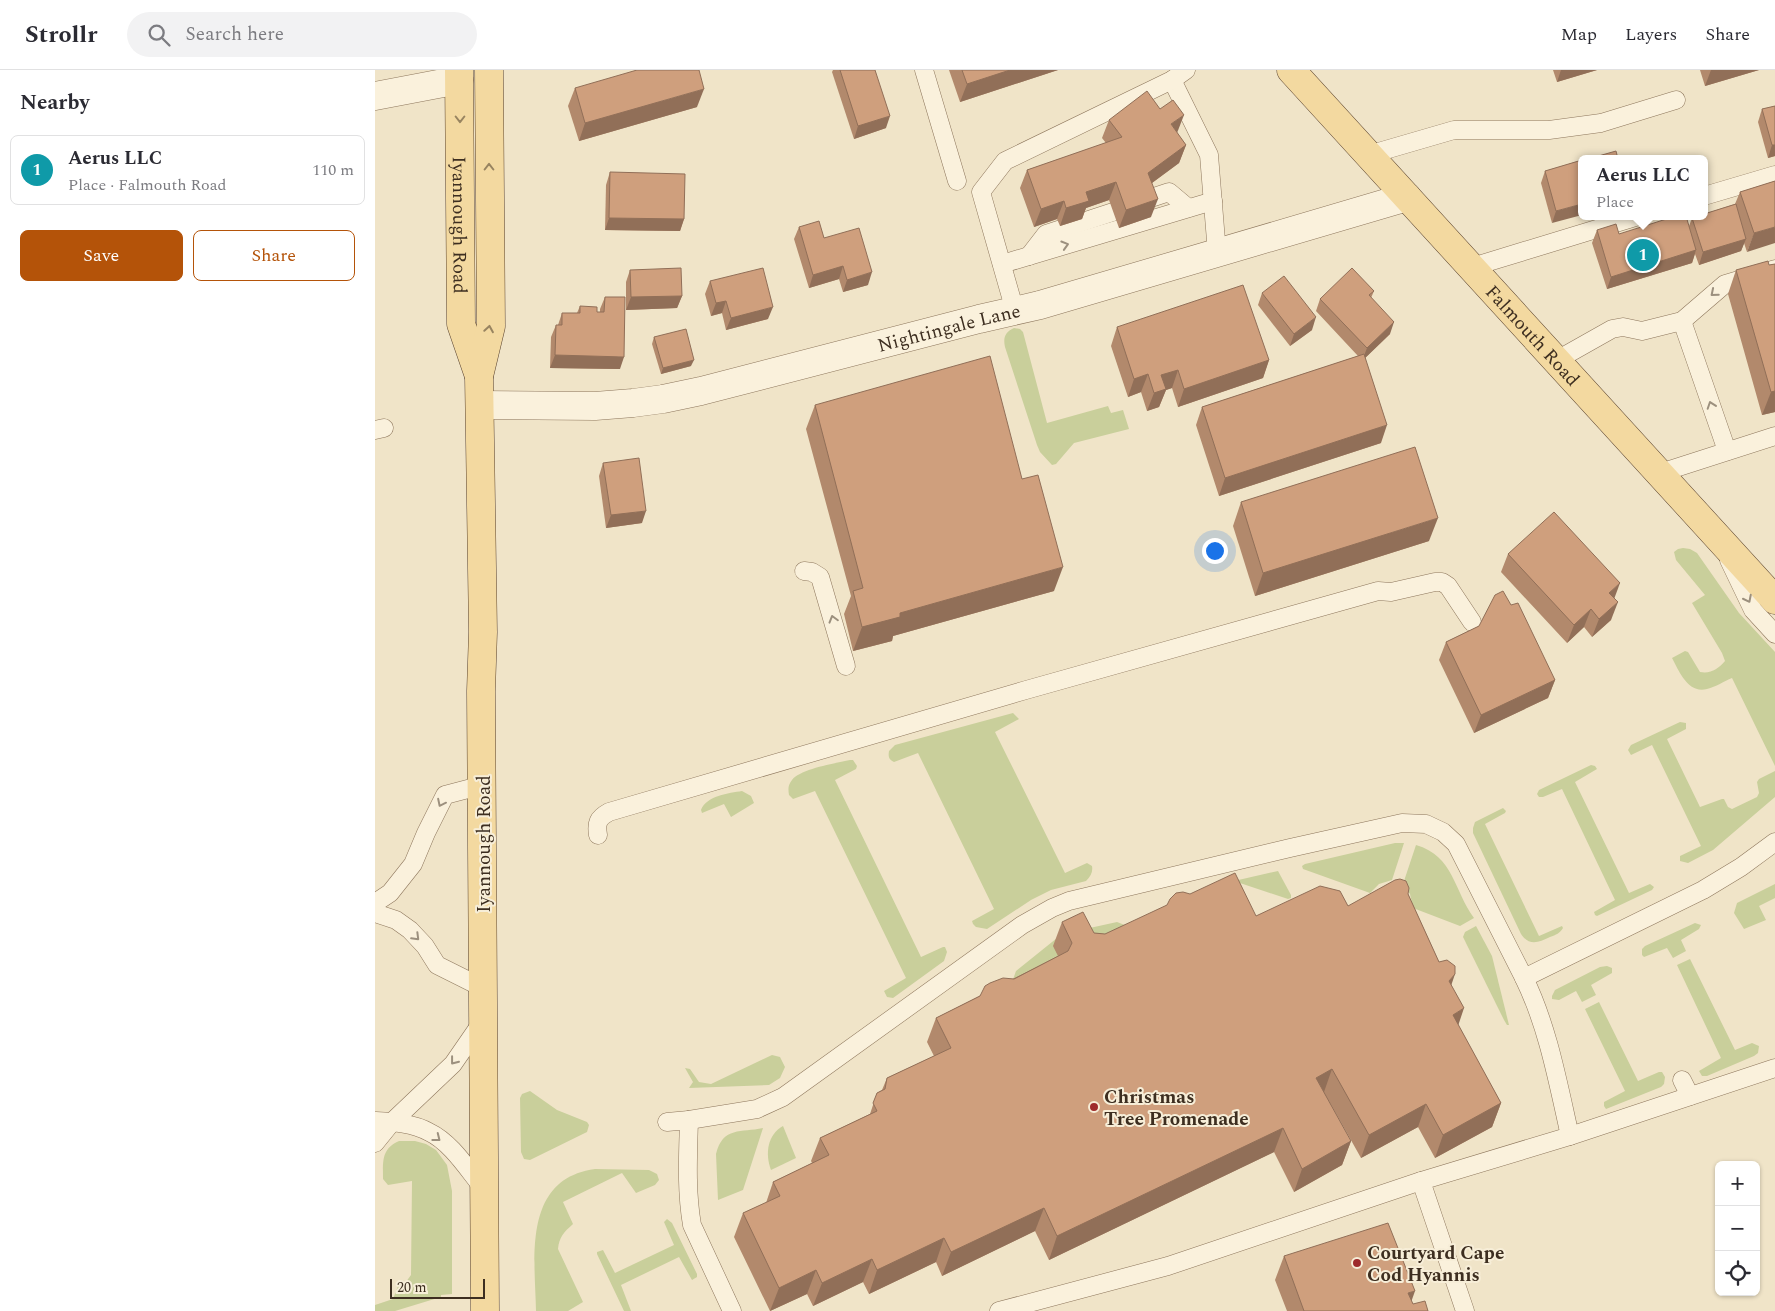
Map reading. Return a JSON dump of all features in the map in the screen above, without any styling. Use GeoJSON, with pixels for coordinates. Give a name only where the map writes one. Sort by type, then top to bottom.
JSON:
{"type":"FeatureCollection","features":[{"type":"Feature","properties":{"kind":"main road","name":"Iyannough Road"},"geometry":{"type":"LineString","coordinates":[[485,1311],[479,376],[491,326],[490,70]]}},
{"type":"Feature","properties":{"kind":"main road","name":"Falmouth Road"},"geometry":{"type":"LineString","coordinates":[[1291,70],[1775,600]]}},
{"type":"Feature","properties":{"kind":"main road","name":"Iyannough Road"},"geometry":{"type":"LineString","coordinates":[[459,75],[461,324],[479,376]]}},
{"type":"Feature","properties":{"kind":"street"},"geometry":{"type":"LineString","coordinates":[[375,96],[459,75]]}},
{"type":"Feature","properties":{"kind":"street","name":"Nightingale Lane"},"geometry":{"type":"LineString","coordinates":[[480,405],[595,406],[663,398],[701,391],[1040,305],[1407,197]]}},
{"type":"Feature","properties":{"kind":"lane"},"geometry":{"type":"LineString","coordinates":[[924,70],[957,181]]}},
{"type":"Feature","properties":{"kind":"lane"},"geometry":{"type":"LineString","coordinates":[[1015,311],[981,192],[1005,161],[1179,75],[1209,155],[1217,253]]}},
{"type":"Feature","properties":{"kind":"lane"},"geometry":{"type":"LineString","coordinates":[[1368,155],[1454,130],[1549,130],[1601,123],[1676,100]]}},
{"type":"Feature","properties":{"kind":"lane"},"geometry":{"type":"LineString","coordinates":[[1708,195],[1775,174]]}},
{"type":"Feature","properties":{"kind":"lane"},"geometry":{"type":"LineString","coordinates":[[1145,200],[1169,192],[1188,208]]}},
{"type":"Feature","properties":{"kind":"lane"},"geometry":{"type":"LineString","coordinates":[[1001,264],[1213,201]]}},
{"type":"Feature","properties":{"kind":"lane"},"geometry":{"type":"LineString","coordinates":[[1029,256],[1046,234],[1113,212]]}},
{"type":"Feature","properties":{"kind":"lane"},"geometry":{"type":"LineString","coordinates":[[1472,268],[1626,220]]}},
{"type":"Feature","properties":{"kind":"lane"},"geometry":{"type":"LineString","coordinates":[[1557,360],[1611,329],[1623,327],[1642,332],[1682,321],[1725,284],[1775,269]]}},
{"type":"Feature","properties":{"kind":"lane"},"geometry":{"type":"LineString","coordinates":[[1682,321],[1727,451]]}},
{"type":"Feature","properties":{"kind":"lane"},"geometry":{"type":"LineString","coordinates":[[1660,473],[1775,436]]}},
{"type":"Feature","properties":{"kind":"lane"},"geometry":{"type":"LineString","coordinates":[[1719,539],[1749,603],[1775,634]]}},
{"type":"Feature","properties":{"kind":"lane"},"geometry":{"type":"LineString","coordinates":[[804,571],[813,572],[820,578],[846,666]]}},
{"type":"Feature","properties":{"kind":"lane"},"geometry":{"type":"LineString","coordinates":[[598,835],[596,825],[600,817],[609,812],[1026,690],[1378,591],[1391,592],[1442,582],[1448,586],[1473,622]]}},
{"type":"Feature","properties":{"kind":"lane"},"geometry":{"type":"LineString","coordinates":[[375,903],[390,893],[413,864],[445,795],[483,785]]}},
{"type":"Feature","properties":{"kind":"lane"},"geometry":{"type":"LineString","coordinates":[[667,1122],[757,1109],[783,1096],[971,961],[1038,915],[1052,908],[1085,897],[1402,823],[1425,824],[1443,832],[1456,844],[1535,1000],[1570,1136]]}},
{"type":"Feature","properties":{"kind":"lane"},"geometry":{"type":"LineString","coordinates":[[1524,978],[1703,890],[1741,867],[1775,842]]}},
{"type":"Feature","properties":{"kind":"lane"},"geometry":{"type":"LineString","coordinates":[[375,913],[396,920],[410,930],[425,946],[437,965],[483,988]]}},
{"type":"Feature","properties":{"kind":"lane"},"geometry":{"type":"LineString","coordinates":[[375,1131],[383,1121],[453,1064],[483,1022]]}},
{"type":"Feature","properties":{"kind":"lane"},"geometry":{"type":"LineString","coordinates":[[999,1311],[1168,1266],[1421,1181],[1570,1136],[1686,1088],[1775,1068]]}},
{"type":"Feature","properties":{"kind":"lane"},"geometry":{"type":"LineString","coordinates":[[689,1120],[688,1179],[692,1225],[733,1311]]}},
{"type":"Feature","properties":{"kind":"lane"},"geometry":{"type":"LineString","coordinates":[[375,1143],[383,1121]]}},
{"type":"Feature","properties":{"kind":"lane"},"geometry":{"type":"LineString","coordinates":[[383,1121],[418,1127],[431,1132],[450,1148],[484,1189]]}},
{"type":"Feature","properties":{"kind":"lane"},"geometry":{"type":"LineString","coordinates":[[1421,1181],[1465,1311]]}},
{"type":"Feature","properties":{"kind":"green space"},"geometry":{"type":"Polygon","coordinates":[[[1014,328],[1020,329],[1023,332],[1047,423],[1108,406],[1111,413],[1123,410],[1129,429],[1074,443],[1056,464],[1052,465],[1040,452],[1037,445],[1005,347],[1005,336],[1014,328]]]}},
{"type":"Feature","properties":{"kind":"green space"},"geometry":{"type":"Polygon","coordinates":[[[1683,548],[1697,553],[1739,613],[1775,652],[1775,766],[1732,678],[1714,687],[1700,690],[1689,685],[1672,658],[1685,651],[1688,652],[1700,672],[1714,670],[1725,661],[1692,603],[1705,595],[1676,560],[1674,552],[1683,548]]]}},
{"type":"Feature","properties":{"kind":"green space"},"geometry":{"type":"Polygon","coordinates":[[[1013,713],[1019,719],[995,732],[1065,873],[1087,863],[1092,866],[1092,870],[1086,881],[1051,890],[1031,900],[987,929],[976,927],[972,921],[994,909],[918,753],[894,762],[889,757],[889,751],[895,745],[1013,713]]]}},
{"type":"Feature","properties":{"kind":"green space"},"geometry":{"type":"Polygon","coordinates":[[[1680,722],[1686,723],[1686,729],[1667,739],[1700,807],[1724,799],[1728,807],[1732,809],[1757,797],[1759,793],[1757,782],[1759,779],[1775,771],[1775,797],[1713,850],[1688,863],[1680,861],[1680,856],[1701,846],[1652,745],[1631,755],[1628,750],[1631,745],[1680,722]]]}},
{"type":"Feature","properties":{"kind":"green space"},"geometry":{"type":"Polygon","coordinates":[[[853,760],[857,766],[856,769],[835,780],[921,957],[943,947],[945,947],[947,952],[944,961],[893,998],[887,997],[884,991],[906,978],[815,791],[793,799],[789,795],[789,785],[796,776],[819,767],[853,760]]]}},
{"type":"Feature","properties":{"kind":"green space"},"geometry":{"type":"Polygon","coordinates":[[[1591,765],[1597,769],[1575,782],[1629,893],[1650,884],[1654,887],[1652,890],[1597,916],[1594,912],[1615,900],[1562,789],[1543,797],[1539,797],[1537,794],[1539,790],[1591,765]]]}},
{"type":"Feature","properties":{"kind":"green space"},"geometry":{"type":"Polygon","coordinates":[[[742,791],[751,796],[754,803],[731,817],[724,804],[702,813],[701,810],[704,805],[713,798],[742,791]]]}},
{"type":"Feature","properties":{"kind":"green space"},"geometry":{"type":"Polygon","coordinates":[[[1503,808],[1506,811],[1505,813],[1485,824],[1539,936],[1562,926],[1563,928],[1556,935],[1542,941],[1531,942],[1521,934],[1473,833],[1475,822],[1503,808]]]}},
{"type":"Feature","properties":{"kind":"green space"},"geometry":{"type":"Polygon","coordinates":[[[1395,843],[1404,843],[1392,880],[1379,884],[1370,893],[1303,869],[1302,866],[1305,864],[1395,843]]]}},
{"type":"Feature","properties":{"kind":"green space"},"geometry":{"type":"Polygon","coordinates":[[[1416,845],[1429,850],[1446,866],[1474,918],[1460,926],[1413,908],[1410,894],[1403,884],[1416,845]]]}},
{"type":"Feature","properties":{"kind":"green space"},"geometry":{"type":"Polygon","coordinates":[[[1278,871],[1291,898],[1288,899],[1234,881],[1278,871]]]}},
{"type":"Feature","properties":{"kind":"green space"},"geometry":{"type":"Polygon","coordinates":[[[1775,884],[1775,898],[1759,906],[1766,920],[1744,929],[1734,913],[1737,903],[1775,884]]]}},
{"type":"Feature","properties":{"kind":"green space"},"geometry":{"type":"Polygon","coordinates":[[[1117,922],[1148,934],[1064,966],[1005,1002],[1016,971],[1057,938],[1076,931],[1117,922]]]}},
{"type":"Feature","properties":{"kind":"green space"},"geometry":{"type":"Polygon","coordinates":[[[1695,923],[1701,925],[1699,929],[1681,940],[1686,951],[1673,958],[1667,948],[1644,957],[1642,955],[1642,949],[1645,946],[1695,923]]]}},
{"type":"Feature","properties":{"kind":"green space"},"geometry":{"type":"Polygon","coordinates":[[[1476,926],[1492,956],[1509,1025],[1504,1020],[1463,937],[1465,932],[1476,926]]]}},
{"type":"Feature","properties":{"kind":"green space"},"geometry":{"type":"Polygon","coordinates":[[[1690,959],[1735,1050],[1752,1043],[1759,1046],[1758,1053],[1754,1056],[1707,1076],[1702,1076],[1699,1071],[1721,1058],[1677,965],[1690,959]]]}},
{"type":"Feature","properties":{"kind":"green space"},"geometry":{"type":"Polygon","coordinates":[[[1607,966],[1612,968],[1612,973],[1591,985],[1596,995],[1582,1002],[1576,991],[1559,1000],[1552,999],[1555,990],[1600,967],[1607,966]]]}},
{"type":"Feature","properties":{"kind":"green space"},"geometry":{"type":"Polygon","coordinates":[[[1599,1002],[1638,1081],[1659,1072],[1662,1072],[1665,1077],[1664,1084],[1661,1087],[1606,1109],[1604,1102],[1625,1091],[1585,1009],[1599,1002]]]}},
{"type":"Feature","properties":{"kind":"green space"},"geometry":{"type":"Polygon","coordinates":[[[772,1055],[780,1057],[785,1067],[780,1078],[769,1085],[689,1088],[693,1082],[685,1068],[690,1069],[699,1082],[711,1084],[772,1055]]]}},
{"type":"Feature","properties":{"kind":"green space"},"geometry":{"type":"Polygon","coordinates":[[[530,1091],[557,1110],[587,1122],[589,1125],[587,1132],[530,1160],[524,1159],[521,1152],[520,1098],[522,1094],[530,1091]]]}},
{"type":"Feature","properties":{"kind":"green space"},"geometry":{"type":"Polygon","coordinates":[[[783,1126],[796,1158],[771,1170],[768,1158],[769,1145],[774,1134],[783,1126]]]}},
{"type":"Feature","properties":{"kind":"green space"},"geometry":{"type":"Polygon","coordinates":[[[763,1128],[743,1190],[718,1200],[716,1154],[719,1145],[723,1139],[734,1132],[763,1128]]]}},
{"type":"Feature","properties":{"kind":"green space"},"geometry":{"type":"Polygon","coordinates":[[[399,1141],[415,1141],[426,1144],[436,1150],[447,1165],[452,1191],[452,1294],[441,1295],[441,1297],[395,1311],[375,1311],[375,1305],[393,1299],[398,1286],[403,1286],[411,1275],[412,1181],[388,1185],[383,1179],[383,1162],[386,1152],[393,1144],[399,1141]]]}},
{"type":"Feature","properties":{"kind":"green space"},"geometry":{"type":"Polygon","coordinates":[[[595,1169],[649,1170],[657,1174],[659,1180],[655,1185],[636,1193],[622,1173],[563,1202],[573,1224],[559,1241],[558,1249],[583,1302],[568,1311],[536,1311],[535,1246],[538,1224],[544,1205],[555,1188],[571,1176],[595,1169]]]}},
{"type":"Feature","properties":{"kind":"green space"},"geometry":{"type":"Polygon","coordinates":[[[667,1219],[672,1223],[697,1277],[692,1280],[679,1257],[621,1285],[631,1311],[624,1311],[597,1252],[603,1250],[615,1273],[674,1245],[664,1222],[667,1219]]]}},
{"type":"Feature","properties":{"kind":"building"},"geometry":{"type":"Polygon","coordinates":[[[637,70],[699,70],[704,89],[585,123],[575,88],[637,70]]]}},
{"type":"Feature","properties":{"kind":"building"},"geometry":{"type":"Polygon","coordinates":[[[840,70],[875,70],[890,116],[858,126],[840,70]]]}},
{"type":"Feature","properties":{"kind":"building"},"geometry":{"type":"Polygon","coordinates":[[[962,70],[1010,70],[967,84],[962,70]]]}},
{"type":"Feature","properties":{"kind":"building"},"geometry":{"type":"Polygon","coordinates":[[[1147,91],[1160,109],[1173,100],[1184,115],[1171,124],[1186,145],[1148,173],[1158,199],[1126,210],[1116,182],[1086,192],[1089,201],[1066,208],[1064,201],[1041,209],[1027,170],[1122,137],[1109,120],[1147,91]]]}},
{"type":"Feature","properties":{"kind":"building"},"geometry":{"type":"Polygon","coordinates":[[[1775,106],[1775,145],[1772,145],[1762,109],[1775,106]]]}},
{"type":"Feature","properties":{"kind":"building"},"geometry":{"type":"Polygon","coordinates":[[[1616,151],[1617,155],[1602,155],[1616,151]]]}},
{"type":"Feature","properties":{"kind":"building"},"geometry":{"type":"Polygon","coordinates":[[[1578,161],[1578,205],[1556,211],[1545,171],[1578,161]]]}},
{"type":"Feature","properties":{"kind":"building"},"geometry":{"type":"Polygon","coordinates":[[[610,172],[685,174],[684,219],[609,218],[610,172]]]}},
{"type":"Feature","properties":{"kind":"building"},"geometry":{"type":"Polygon","coordinates":[[[1775,181],[1775,227],[1754,233],[1740,192],[1775,181]]]}},
{"type":"Feature","properties":{"kind":"building"},"geometry":{"type":"Polygon","coordinates":[[[1736,204],[1746,239],[1703,252],[1693,220],[1708,220],[1708,213],[1736,204]]]}},
{"type":"Feature","properties":{"kind":"building"},"geometry":{"type":"Polygon","coordinates":[[[1663,220],[1687,220],[1696,250],[1611,277],[1597,230],[1616,224],[1619,234],[1663,220]]]}},
{"type":"Feature","properties":{"kind":"building"},"geometry":{"type":"Polygon","coordinates":[[[819,221],[824,238],[859,228],[872,272],[847,280],[843,266],[813,275],[799,227],[819,221]]]}},
{"type":"Feature","properties":{"kind":"building"},"geometry":{"type":"Polygon","coordinates":[[[1768,261],[1769,265],[1775,264],[1775,391],[1771,392],[1736,270],[1768,261]]]}},
{"type":"Feature","properties":{"kind":"building"},"geometry":{"type":"Polygon","coordinates":[[[681,268],[682,296],[631,297],[630,270],[681,268]]]}},
{"type":"Feature","properties":{"kind":"building"},"geometry":{"type":"Polygon","coordinates":[[[763,268],[773,307],[731,318],[726,301],[716,303],[710,281],[763,268]]]}},
{"type":"Feature","properties":{"kind":"building"},"geometry":{"type":"Polygon","coordinates":[[[1352,268],[1374,291],[1369,295],[1394,322],[1367,348],[1320,299],[1352,268]]]}},
{"type":"Feature","properties":{"kind":"building"},"geometry":{"type":"Polygon","coordinates":[[[1284,276],[1316,317],[1294,334],[1262,293],[1284,276]]]}},
{"type":"Feature","properties":{"kind":"building"},"geometry":{"type":"Polygon","coordinates":[[[1243,285],[1269,360],[1184,389],[1178,370],[1161,375],[1166,389],[1154,393],[1148,374],[1134,379],[1117,327],[1243,285]]]}},
{"type":"Feature","properties":{"kind":"building"},"geometry":{"type":"Polygon","coordinates":[[[605,297],[625,297],[624,357],[555,355],[556,325],[562,325],[562,313],[580,313],[580,306],[597,307],[597,312],[604,312],[605,297]]]}},
{"type":"Feature","properties":{"kind":"building"},"geometry":{"type":"Polygon","coordinates":[[[686,329],[694,360],[663,368],[654,337],[686,329]]]}},
{"type":"Feature","properties":{"kind":"building"},"geometry":{"type":"Polygon","coordinates":[[[1364,354],[1387,425],[1225,478],[1202,407],[1364,354]]]}},
{"type":"Feature","properties":{"kind":"building"},"geometry":{"type":"Polygon","coordinates":[[[990,356],[1022,479],[1038,475],[1063,567],[900,613],[900,617],[862,627],[853,591],[863,588],[815,405],[990,356]]]}},
{"type":"Feature","properties":{"kind":"building"},"geometry":{"type":"Polygon","coordinates":[[[1415,447],[1438,518],[1263,573],[1241,502],[1415,447]]]}},
{"type":"Feature","properties":{"kind":"building"},"geometry":{"type":"Polygon","coordinates":[[[639,458],[646,511],[611,515],[603,463],[639,458]]]}},
{"type":"Feature","properties":{"kind":"building"},"geometry":{"type":"Polygon","coordinates":[[[1554,512],[1620,583],[1609,593],[1618,602],[1599,619],[1591,609],[1574,625],[1508,554],[1554,512]]]}},
{"type":"Feature","properties":{"kind":"building"},"geometry":{"type":"Polygon","coordinates":[[[1503,591],[1511,605],[1518,603],[1555,680],[1481,715],[1446,642],[1479,626],[1495,595],[1503,591]]]}},
{"type":"Feature","properties":{"kind":"building","name":"Christmas Tree Promenade"},"geometry":{"type":"Polygon","coordinates":[[[1235,873],[1256,916],[1320,886],[1340,891],[1348,906],[1395,880],[1406,881],[1409,888],[1408,894],[1439,962],[1447,960],[1455,966],[1455,974],[1449,981],[1464,1008],[1453,1015],[1501,1103],[1443,1135],[1426,1104],[1369,1135],[1332,1069],[1316,1078],[1351,1141],[1302,1169],[1283,1128],[1057,1236],[1044,1208],[951,1252],[944,1238],[877,1270],[872,1259],[822,1283],[816,1270],[779,1288],[743,1213],[780,1196],[773,1182],[829,1155],[820,1138],[877,1111],[873,1103],[877,1093],[885,1089],[887,1078],[951,1048],[936,1018],[980,996],[985,986],[990,983],[1003,978],[1014,979],[1068,951],[1072,943],[1062,922],[1083,912],[1094,933],[1105,934],[1167,905],[1176,893],[1190,894],[1235,873]]]}},
{"type":"Feature","properties":{"kind":"building","name":"Courtyard Cape Cod Hyannis"},"geometry":{"type":"Polygon","coordinates":[[[1388,1223],[1415,1291],[1408,1293],[1413,1304],[1425,1301],[1428,1311],[1304,1311],[1284,1256],[1388,1223]]]}},
{"type":"Feature","properties":{"kind":"place","name":"Aerus LLC"},"geometry":{"type":"Point","coordinates":[1643,255]}},
{"type":"Feature","properties":{"kind":"place","name":"Christmas Tree Promenade"},"geometry":{"type":"Point","coordinates":[1094,1107]}},
{"type":"Feature","properties":{"kind":"place","name":"Courtyard Cape Cod Hyannis"},"geometry":{"type":"Point","coordinates":[1357,1263]}}]}
